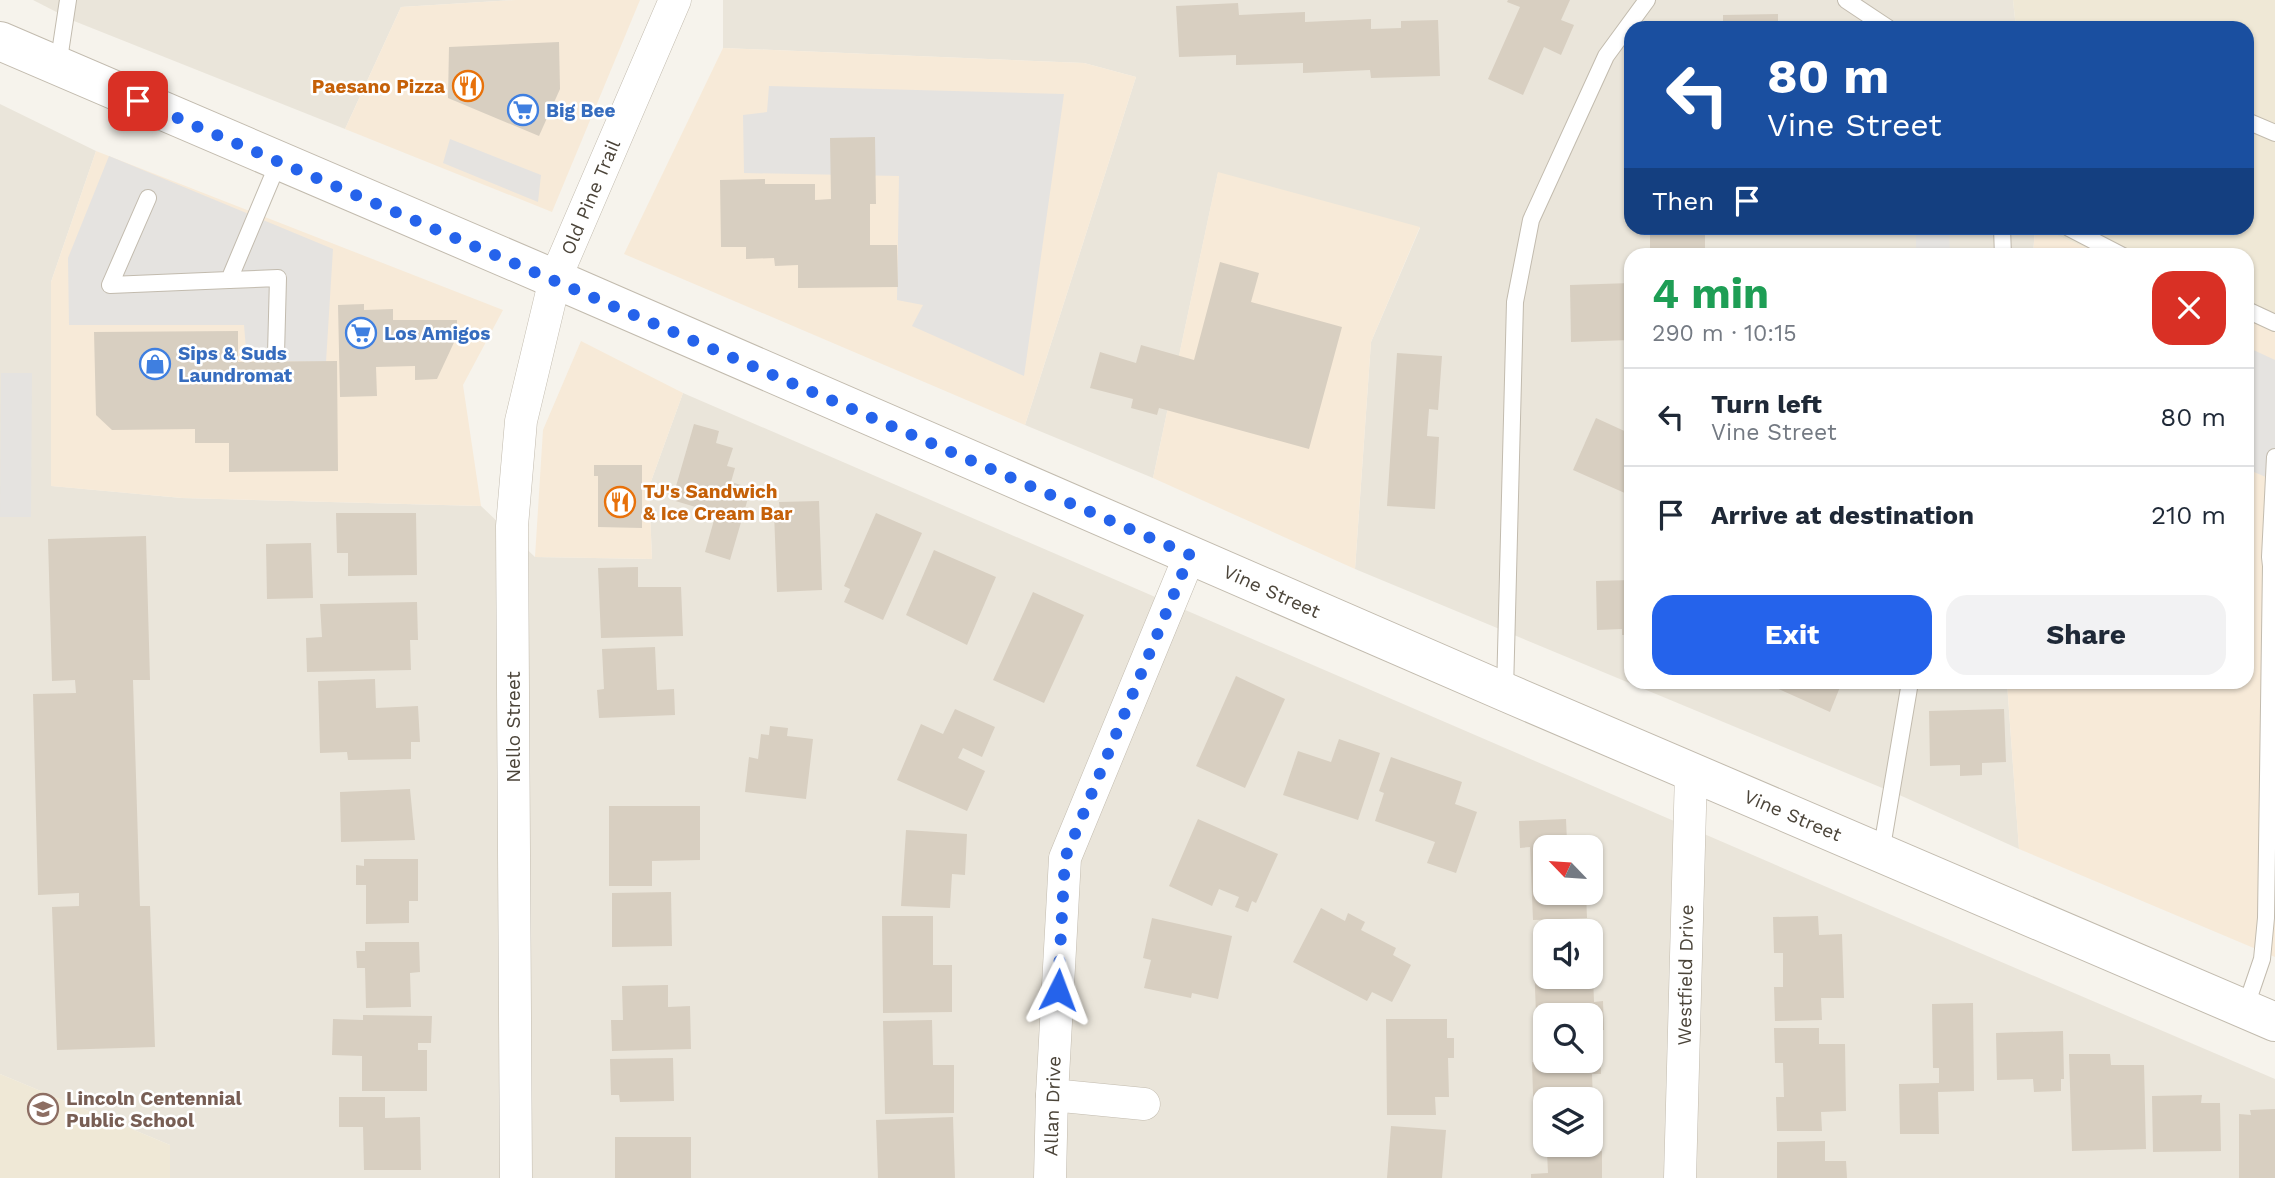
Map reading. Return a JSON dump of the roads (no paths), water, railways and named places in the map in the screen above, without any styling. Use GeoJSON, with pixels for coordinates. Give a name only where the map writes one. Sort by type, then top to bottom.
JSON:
{"type":"FeatureCollection","features":[{"type":"Feature","properties":{"kind":"street","name":"Old Pine Trail"},"geometry":{"type":"LineString","coordinates":[[555,279],[675,0]]}},
{"type":"Feature","properties":{"kind":"street","name":"Vine Street"},"geometry":{"type":"LineString","coordinates":[[0,41],[1505,692],[2260,1015]]}},
{"type":"Feature","properties":{"kind":"street","name":"Nello Street"},"geometry":{"type":"LineString","coordinates":[[516,1178],[512,526],[522,421],[555,279]]}},
{"type":"Feature","properties":{"kind":"street","name":"Allan Drive"},"geometry":{"type":"LineString","coordinates":[[1050,1178],[1065,858],[1190,555]]}},
{"type":"Feature","properties":{"kind":"street","name":"Westfield Drive"},"geometry":{"type":"LineString","coordinates":[[1680,1178],[1691,772]]}},
{"type":"Feature","properties":{"kind":"street"},"geometry":{"type":"LineString","coordinates":[[1052,1095],[1144,1104]]}},
{"type":"Feature","properties":{"kind":"lane"},"geometry":{"type":"LineString","coordinates":[[58,66],[68,0]]}},
{"type":"Feature","properties":{"kind":"lane"},"geometry":{"type":"LineString","coordinates":[[1632,21],[1647,0]]}},
{"type":"Feature","properties":{"kind":"lane"},"geometry":{"type":"LineString","coordinates":[[1846,0],[1878,21]]}},
{"type":"Feature","properties":{"kind":"lane"},"geometry":{"type":"LineString","coordinates":[[1505,692],[1515,302],[1531,220],[1606,56],[1624,31]]}},
{"type":"Feature","properties":{"kind":"lane"},"geometry":{"type":"LineString","coordinates":[[2254,124],[2275,133]]}},
{"type":"Feature","properties":{"kind":"lane"},"geometry":{"type":"LineString","coordinates":[[229,280],[279,161]]}},
{"type":"Feature","properties":{"kind":"lane"},"geometry":{"type":"LineString","coordinates":[[148,198],[110,285],[278,278],[275,354]]}},
{"type":"Feature","properties":{"kind":"lane"},"geometry":{"type":"LineString","coordinates":[[2082,235],[2108,248]]}},
{"type":"Feature","properties":{"kind":"lane"},"geometry":{"type":"LineString","coordinates":[[2254,313],[2275,323]]}},
{"type":"Feature","properties":{"kind":"lane"},"geometry":{"type":"LineString","coordinates":[[2260,1015],[2266,918],[2275,457]]}},
{"type":"Feature","properties":{"kind":"lane"},"geometry":{"type":"LineString","coordinates":[[1881,853],[1909,689]]}},
{"type":"Feature","properties":{"kind":"place","name":"Paesano Pizza"},"geometry":{"type":"Point","coordinates":[468,86]}},
{"type":"Feature","properties":{"kind":"place","name":"Big Bee"},"geometry":{"type":"Point","coordinates":[523,110]}},
{"type":"Feature","properties":{"kind":"place","name":"Los Amigos"},"geometry":{"type":"Point","coordinates":[361,333]}},
{"type":"Feature","properties":{"kind":"place","name":"Sips & Suds Laundromat"},"geometry":{"type":"Point","coordinates":[155,364]}},
{"type":"Feature","properties":{"kind":"place","name":"TJ's Sandwich & Ice Cream Bar"},"geometry":{"type":"Point","coordinates":[620,502]}},
{"type":"Feature","properties":{"kind":"place","name":"Lincoln Centennial Public School"},"geometry":{"type":"Point","coordinates":[43,1109]}}]}
